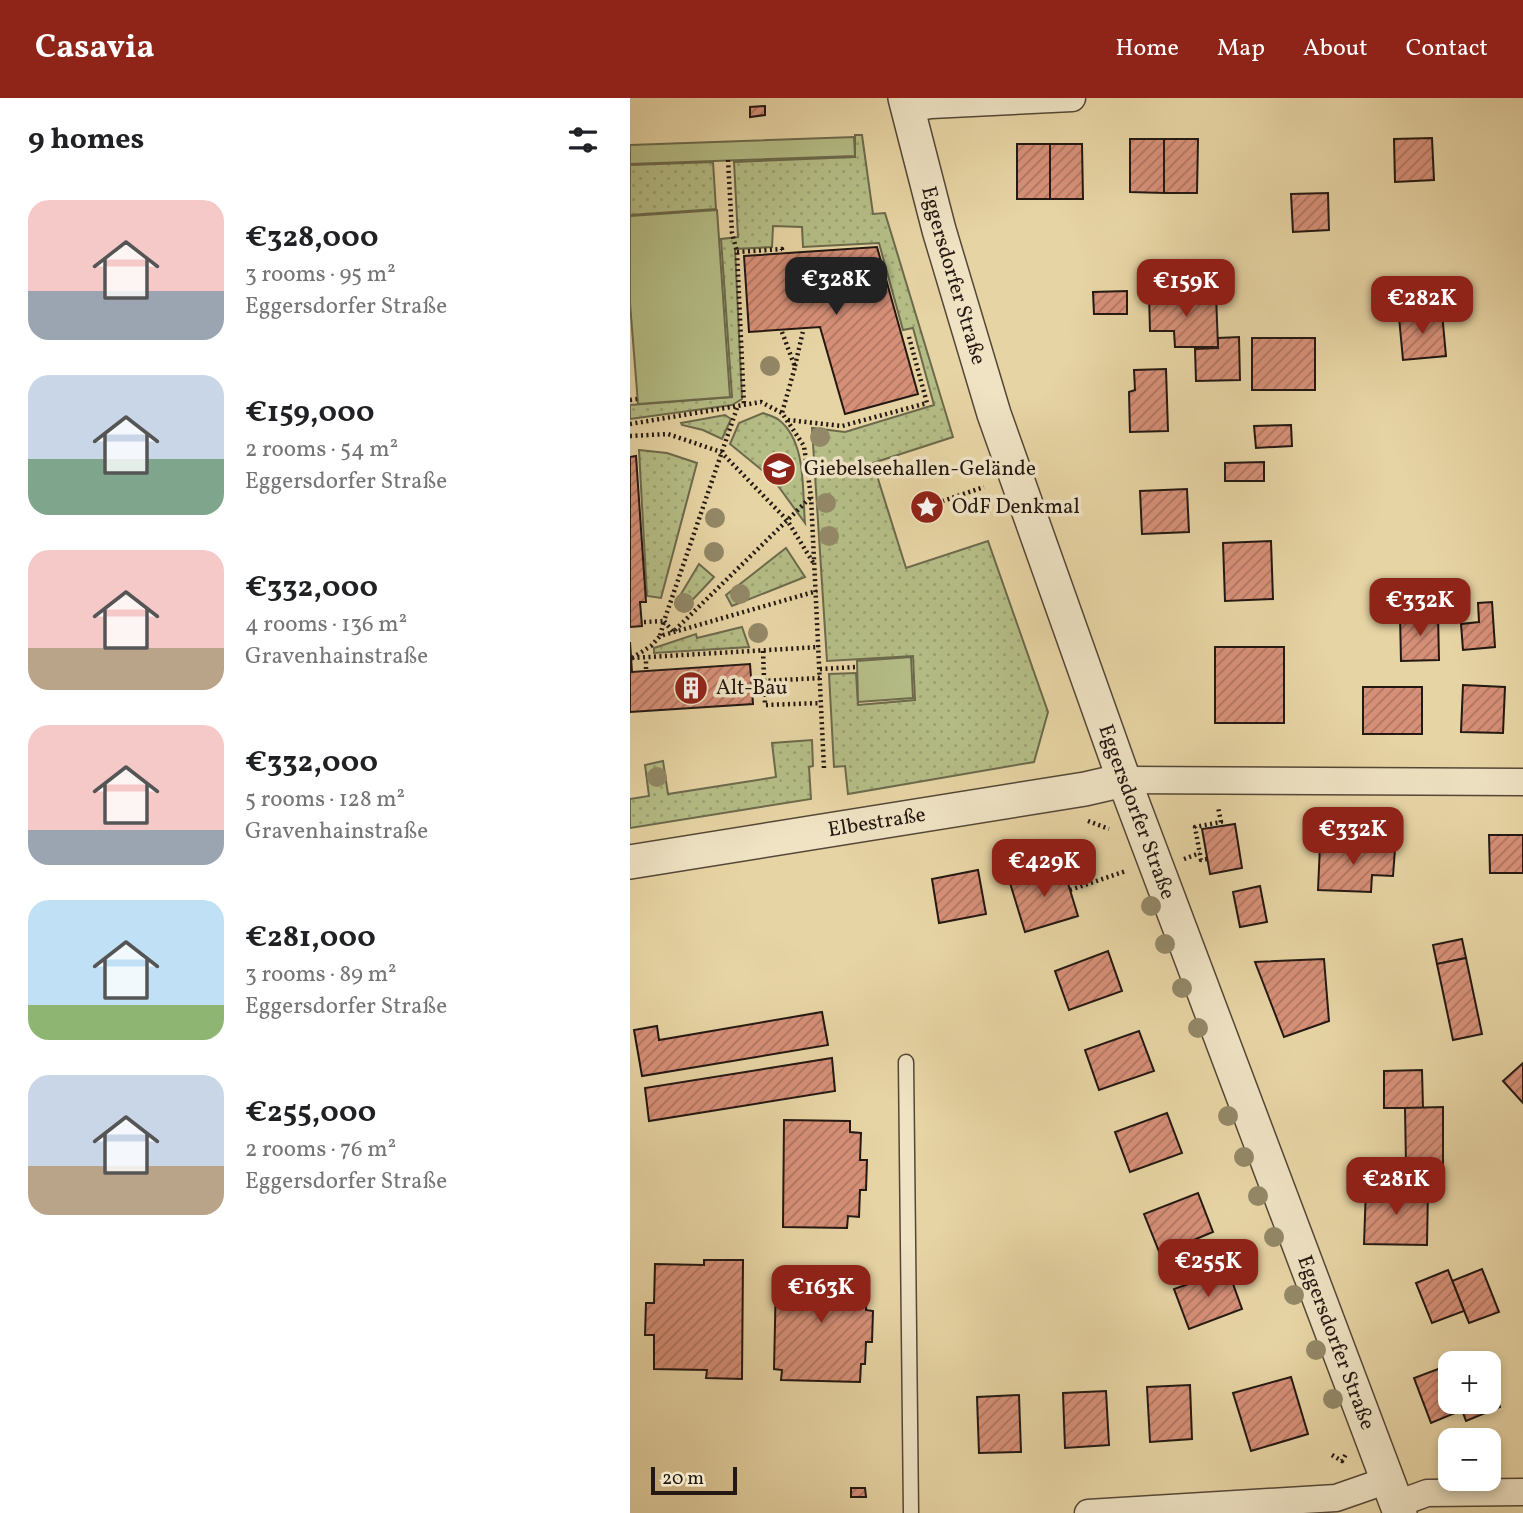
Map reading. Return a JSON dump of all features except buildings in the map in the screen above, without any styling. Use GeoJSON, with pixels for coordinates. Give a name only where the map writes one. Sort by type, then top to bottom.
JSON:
{"type":"FeatureCollection","features":[{"type":"Feature","properties":{"kind":"street"},"geometry":{"type":"LineString","coordinates":[[906,103],[930,105],[1072,98]]}},
{"type":"Feature","properties":{"kind":"street","name":"Eggersdorfer Straße"},"geometry":{"type":"LineString","coordinates":[[906,103],[939,230],[994,414],[1124,780],[1395,1499]]}},
{"type":"Feature","properties":{"kind":"street"},"geometry":{"type":"LineString","coordinates":[[1124,780],[1523,782]]}},
{"type":"Feature","properties":{"kind":"street","name":"Elbestraße"},"geometry":{"type":"LineString","coordinates":[[630,862],[1085,789],[1124,780]]}},
{"type":"Feature","properties":{"kind":"street"},"geometry":{"type":"LineString","coordinates":[[1088,1513],[1336,1498],[1395,1499],[1427,1493],[1523,1492]]}},
{"type":"Feature","properties":{"kind":"lane"},"geometry":{"type":"LineString","coordinates":[[906,1062],[911,1513]]}},
{"type":"Feature","properties":{"kind":"path"},"geometry":{"type":"LineString","coordinates":[[728,160],[732,233],[737,252],[740,293],[744,406]]}},
{"type":"Feature","properties":{"kind":"path"},"geometry":{"type":"LineString","coordinates":[[737,252],[782,249],[782,252]]}},
{"type":"Feature","properties":{"kind":"path"},"geometry":{"type":"LineString","coordinates":[[782,413],[803,331]]}},
{"type":"Feature","properties":{"kind":"path"},"geometry":{"type":"LineString","coordinates":[[782,332],[795,367]]}},
{"type":"Feature","properties":{"kind":"path"},"geometry":{"type":"LineString","coordinates":[[787,420],[842,426],[927,403],[909,337]]}},
{"type":"Feature","properties":{"kind":"path"},"geometry":{"type":"LineString","coordinates":[[630,400],[637,399]]}},
{"type":"Feature","properties":{"kind":"path"},"geometry":{"type":"LineString","coordinates":[[630,425],[761,402],[782,413],[804,446],[811,497],[817,591],[824,769]]}},
{"type":"Feature","properties":{"kind":"path"},"geometry":{"type":"LineString","coordinates":[[737,408],[660,636],[651,646],[632,658],[819,647]]}},
{"type":"Feature","properties":{"kind":"path"},"geometry":{"type":"LineString","coordinates":[[630,436],[668,434],[721,452],[787,520],[815,565]]}},
{"type":"Feature","properties":{"kind":"path"},"geometry":{"type":"LineString","coordinates":[[937,503],[984,487]]}},
{"type":"Feature","properties":{"kind":"path"},"geometry":{"type":"LineString","coordinates":[[673,632],[811,497]]}},
{"type":"Feature","properties":{"kind":"path"},"geometry":{"type":"LineString","coordinates":[[660,636],[817,591]]}},
{"type":"Feature","properties":{"kind":"path"},"geometry":{"type":"LineString","coordinates":[[644,622],[664,621]]}},
{"type":"Feature","properties":{"kind":"path"},"geometry":{"type":"LineString","coordinates":[[664,621],[673,632]]}},
{"type":"Feature","properties":{"kind":"path"},"geometry":{"type":"LineString","coordinates":[[763,651],[765,705],[821,703]]}},
{"type":"Feature","properties":{"kind":"path"},"geometry":{"type":"LineString","coordinates":[[646,658],[646,669]]}},
{"type":"Feature","properties":{"kind":"path"},"geometry":{"type":"LineString","coordinates":[[820,670],[857,667]]}},
{"type":"Feature","properties":{"kind":"path"},"geometry":{"type":"LineString","coordinates":[[763,681],[820,678]]}},
{"type":"Feature","properties":{"kind":"path"},"geometry":{"type":"LineString","coordinates":[[1207,859],[1201,860],[1195,827],[1221,822],[1218,806]]}},
{"type":"Feature","properties":{"kind":"path"},"geometry":{"type":"LineString","coordinates":[[1077,819],[1102,825],[1119,835]]}},
{"type":"Feature","properties":{"kind":"path"},"geometry":{"type":"LineString","coordinates":[[1180,860],[1200,853]]}},
{"type":"Feature","properties":{"kind":"path"},"geometry":{"type":"LineString","coordinates":[[1070,890],[1120,873]]}},
{"type":"Feature","properties":{"kind":"green space"},"geometry":{"type":"Polygon","coordinates":[[[855,135],[862,135],[873,214],[885,213],[953,437],[873,463],[906,568],[988,541],[1048,712],[1034,762],[848,794],[845,766],[834,767],[829,674],[856,673],[858,705],[915,700],[913,656],[827,661],[812,428],[845,432],[934,405],[913,328],[903,330],[879,243],[803,247],[802,227],[773,226],[772,247],[735,249],[742,399],[732,405],[630,419],[630,405],[732,397],[721,239],[738,237],[734,162],[855,157],[855,135]]]}},
{"type":"Feature","properties":{"kind":"green space"},"geometry":{"type":"Polygon","coordinates":[[[854,137],[855,156],[630,164],[630,145],[854,137]]]}},
{"type":"Feature","properties":{"kind":"green space"},"geometry":{"type":"Polygon","coordinates":[[[713,162],[716,209],[630,215],[630,165],[713,162]]]}},
{"type":"Feature","properties":{"kind":"green space"},"geometry":{"type":"Polygon","coordinates":[[[717,210],[730,397],[638,404],[630,303],[630,216],[717,210]]]}},
{"type":"Feature","properties":{"kind":"green space"},"geometry":{"type":"Polygon","coordinates":[[[763,413],[779,420],[788,429],[799,454],[805,523],[773,479],[730,444],[739,423],[763,413]]]}},
{"type":"Feature","properties":{"kind":"green space"},"geometry":{"type":"Polygon","coordinates":[[[725,415],[731,419],[722,439],[681,423],[725,415]]]}},
{"type":"Feature","properties":{"kind":"green space"},"geometry":{"type":"Polygon","coordinates":[[[639,450],[667,453],[697,463],[661,598],[647,596],[639,450]]]}},
{"type":"Feature","properties":{"kind":"green space"},"geometry":{"type":"Polygon","coordinates":[[[786,548],[805,577],[732,606],[726,595],[786,548]]]}},
{"type":"Feature","properties":{"kind":"green space"},"geometry":{"type":"Polygon","coordinates":[[[699,564],[714,577],[683,610],[675,604],[699,564]]]}},
{"type":"Feature","properties":{"kind":"green space"},"geometry":{"type":"Polygon","coordinates":[[[742,627],[749,647],[654,653],[654,648],[696,634],[697,638],[742,627]]]}},
{"type":"Feature","properties":{"kind":"green space"},"geometry":{"type":"Polygon","coordinates":[[[911,657],[913,698],[858,702],[857,661],[911,657]]]}},
{"type":"Feature","properties":{"kind":"green space"},"geometry":{"type":"Polygon","coordinates":[[[812,740],[813,766],[809,767],[811,799],[630,828],[630,799],[649,796],[645,765],[663,761],[668,794],[776,777],[772,743],[812,740]]]}},
{"type":"Feature","properties":{"kind":"place","name":"Giebelseehallen-Gelände"},"geometry":{"type":"Point","coordinates":[779,469]}},
{"type":"Feature","properties":{"kind":"place","name":"OdF Denkmal"},"geometry":{"type":"Point","coordinates":[927,507]}},
{"type":"Feature","properties":{"kind":"place","name":"Alt-Bau"},"geometry":{"type":"Point","coordinates":[691,688]}}]}
